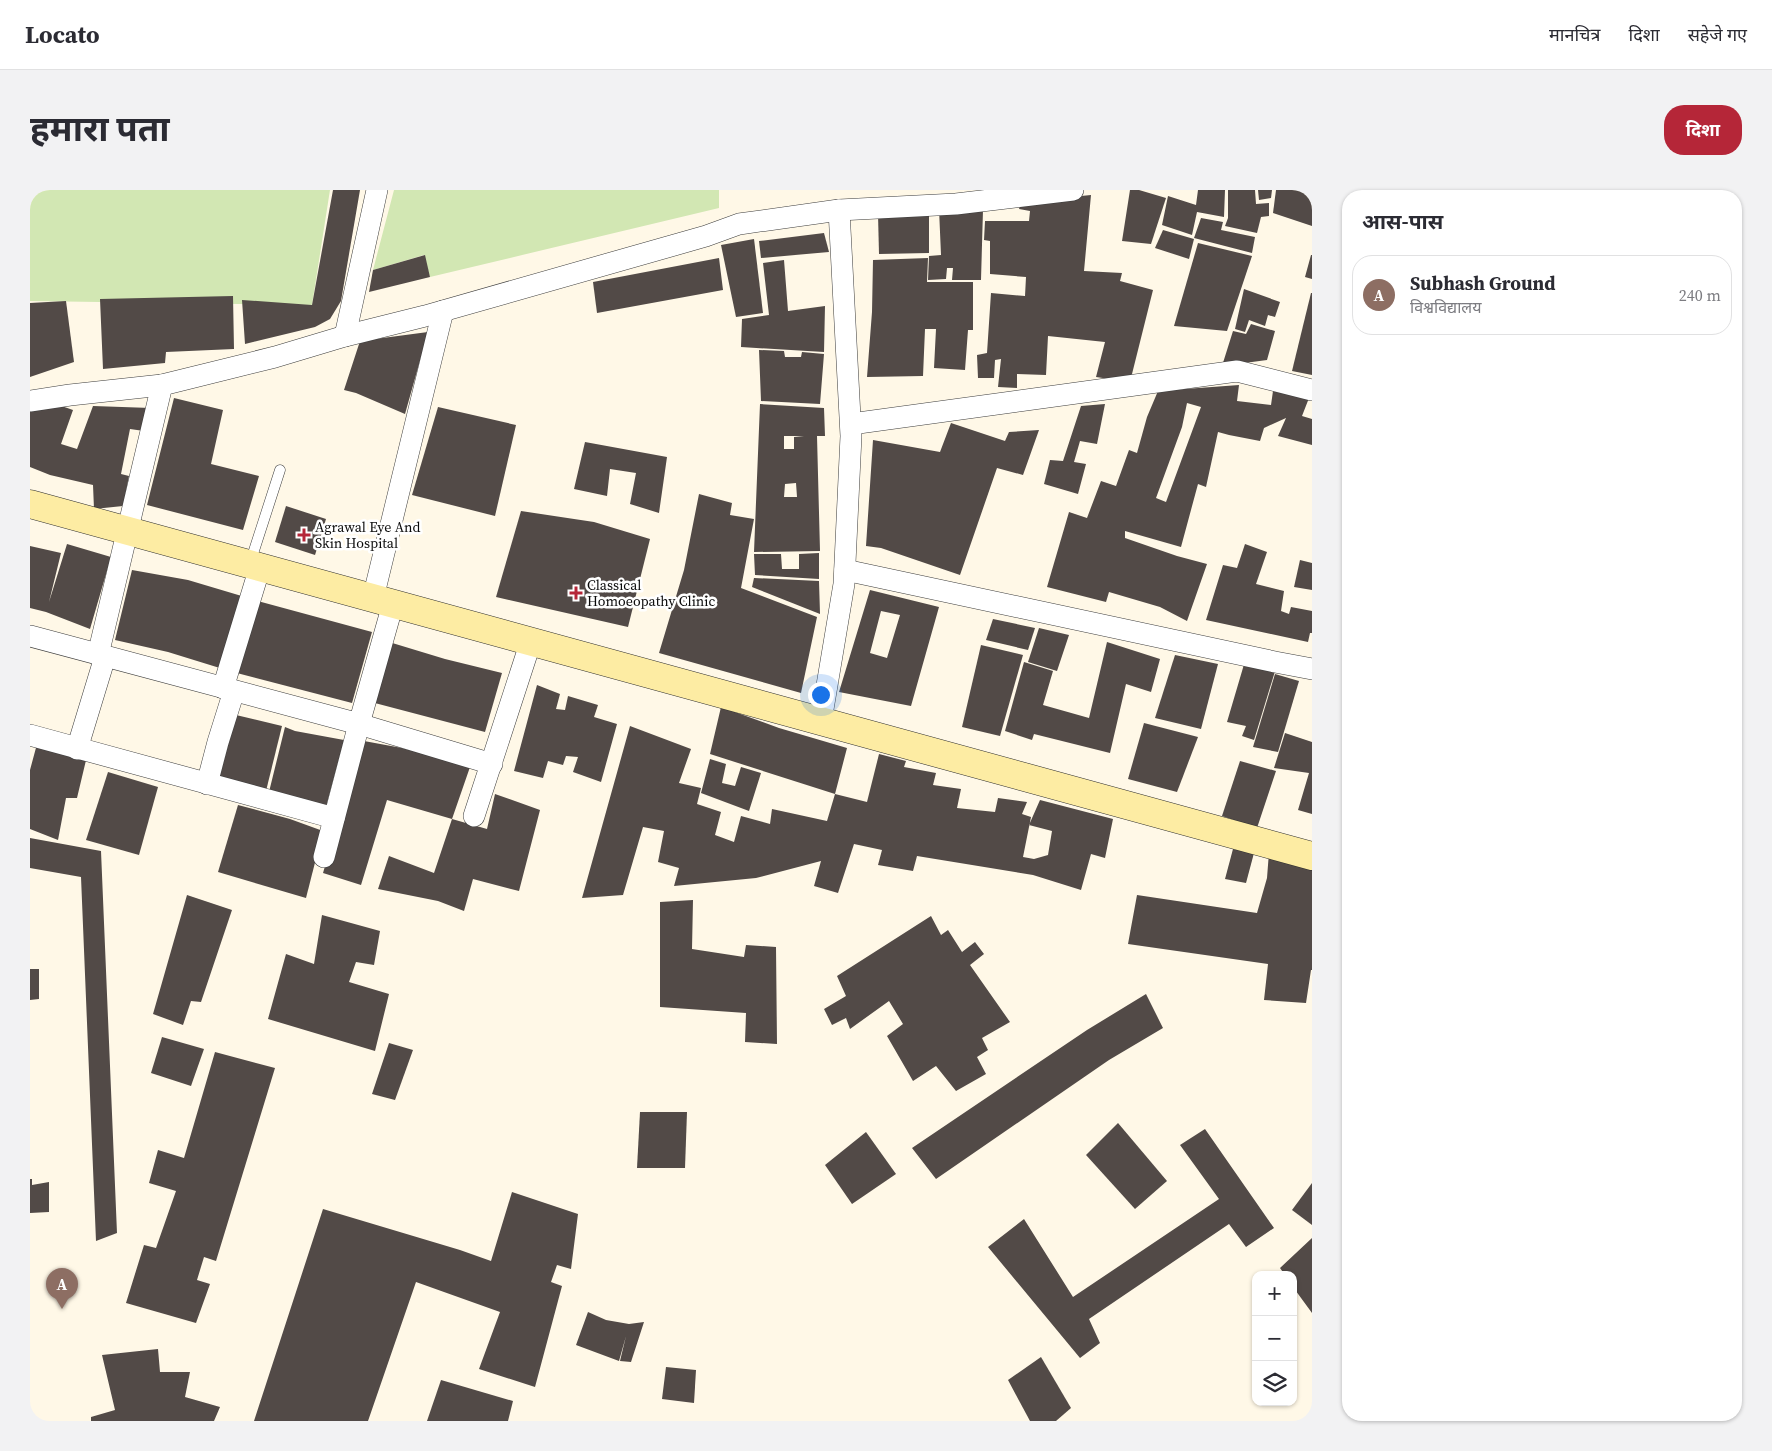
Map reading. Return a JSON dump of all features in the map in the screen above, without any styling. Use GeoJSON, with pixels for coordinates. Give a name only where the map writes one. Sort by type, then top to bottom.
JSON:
{"type":"FeatureCollection","features":[{"type":"Feature","properties":{"kind":"street"},"geometry":{"type":"LineString","coordinates":[[345,336],[377,190]]}},
{"type":"Feature","properties":{"kind":"street"},"geometry":{"type":"LineString","coordinates":[[30,400],[162,385],[276,357],[345,336],[443,312],[706,236],[739,224],[839,210],[956,204],[1073,190]]}},
{"type":"Feature","properties":{"kind":"street"},"geometry":{"type":"LineString","coordinates":[[821,721],[845,570],[850,424],[839,210]]}},
{"type":"Feature","properties":{"kind":"street"},"geometry":{"type":"LineString","coordinates":[[324,857],[359,724],[443,312]]}},
{"type":"Feature","properties":{"kind":"street"},"geometry":{"type":"LineString","coordinates":[[850,424],[1237,371],[1312,390]]}},
{"type":"Feature","properties":{"kind":"street"},"geometry":{"type":"LineString","coordinates":[[78,749],[101,656],[126,530],[162,385]]}},
{"type":"Feature","properties":{"kind":"street"},"geometry":{"type":"LineString","coordinates":[[30,504],[1312,856]]}},
{"type":"Feature","properties":{"kind":"street"},"geometry":{"type":"LineString","coordinates":[[207,784],[218,742],[255,566]]}},
{"type":"Feature","properties":{"kind":"street"},"geometry":{"type":"LineString","coordinates":[[845,570],[1275,662],[1312,668]]}},
{"type":"Feature","properties":{"kind":"street"},"geometry":{"type":"LineString","coordinates":[[30,636],[359,724],[492,764]]}},
{"type":"Feature","properties":{"kind":"street"},"geometry":{"type":"LineString","coordinates":[[474,816],[531,641]]}},
{"type":"Feature","properties":{"kind":"street"},"geometry":{"type":"LineString","coordinates":[[30,735],[334,818]]}},
{"type":"Feature","properties":{"kind":"lane"},"geometry":{"type":"LineString","coordinates":[[255,566],[280,470]]}},
{"type":"Feature","properties":{"kind":"green space"},"geometry":{"type":"Polygon","coordinates":[[[30,190],[330,190],[312,305],[30,301],[30,190]]]}},
{"type":"Feature","properties":{"kind":"green space"},"geometry":{"type":"Polygon","coordinates":[[[394,190],[719,190],[719,208],[430,277],[424,255],[373,270],[394,190]]]}},
{"type":"Feature","properties":{"kind":"building"},"geometry":{"type":"Polygon","coordinates":[[[333,190],[360,190],[341,301],[330,319],[315,327],[245,344],[242,300],[312,305],[333,190]]]}},
{"type":"Feature","properties":{"kind":"building"},"geometry":{"type":"Polygon","coordinates":[[[1130,190],[1139,190],[1166,198],[1151,244],[1122,241],[1130,190]]]}},
{"type":"Feature","properties":{"kind":"building"},"geometry":{"type":"Polygon","coordinates":[[[1198,190],[1225,190],[1224,217],[1197,212],[1192,235],[1162,225],[1168,196],[1196,205],[1198,190]]]}},
{"type":"Feature","properties":{"kind":"building"},"geometry":{"type":"Polygon","coordinates":[[[1228,190],[1255,190],[1256,204],[1269,203],[1269,216],[1261,217],[1257,233],[1225,226],[1228,218],[1228,190]]]}},
{"type":"Feature","properties":{"kind":"building"},"geometry":{"type":"Polygon","coordinates":[[[1258,190],[1272,190],[1271,198],[1259,200],[1258,190]]]}},
{"type":"Feature","properties":{"kind":"building"},"geometry":{"type":"Polygon","coordinates":[[[1276,190],[1312,190],[1312,226],[1273,213],[1276,190]]]}},
{"type":"Feature","properties":{"kind":"building"},"geometry":{"type":"Polygon","coordinates":[[[1091,195],[1084,271],[1122,273],[1120,281],[1153,290],[1130,382],[1096,377],[1105,342],[1048,336],[1046,375],[1017,374],[1017,388],[998,387],[1001,359],[995,360],[994,378],[978,378],[977,355],[987,353],[991,293],[1025,296],[1026,277],[990,274],[990,241],[984,240],[985,221],[1029,221],[1030,211],[1019,209],[1021,202],[1091,195]]]}},
{"type":"Feature","properties":{"kind":"building"},"geometry":{"type":"Polygon","coordinates":[[[939,209],[983,210],[981,280],[952,280],[953,268],[947,268],[946,279],[928,280],[929,256],[941,255],[939,209]]]}},
{"type":"Feature","properties":{"kind":"building"},"geometry":{"type":"Polygon","coordinates":[[[878,214],[929,215],[929,253],[879,254],[878,214]]]}},
{"type":"Feature","properties":{"kind":"building"},"geometry":{"type":"Polygon","coordinates":[[[1201,218],[1223,222],[1221,230],[1255,237],[1252,253],[1194,238],[1201,218]]]}},
{"type":"Feature","properties":{"kind":"building"},"geometry":{"type":"Polygon","coordinates":[[[1163,230],[1194,239],[1189,259],[1155,248],[1163,230]]]}},
{"type":"Feature","properties":{"kind":"building"},"geometry":{"type":"Polygon","coordinates":[[[824,233],[829,252],[761,258],[759,241],[824,233]]]}},
{"type":"Feature","properties":{"kind":"building"},"geometry":{"type":"Polygon","coordinates":[[[754,239],[763,313],[736,317],[721,245],[754,239]]]}},
{"type":"Feature","properties":{"kind":"building"},"geometry":{"type":"Polygon","coordinates":[[[1198,243],[1252,256],[1227,331],[1174,326],[1198,243]]]}},
{"type":"Feature","properties":{"kind":"building"},"geometry":{"type":"Polygon","coordinates":[[[425,255],[430,277],[369,292],[373,270],[425,255]]]}},
{"type":"Feature","properties":{"kind":"building"},"geometry":{"type":"Polygon","coordinates":[[[1312,255],[1312,279],[1305,277],[1312,255]]]}},
{"type":"Feature","properties":{"kind":"building"},"geometry":{"type":"Polygon","coordinates":[[[719,258],[723,290],[597,313],[593,282],[719,258]]]}},
{"type":"Feature","properties":{"kind":"building"},"geometry":{"type":"Polygon","coordinates":[[[928,258],[927,282],[973,282],[973,330],[968,330],[965,370],[934,368],[936,329],[925,329],[923,376],[867,377],[872,312],[873,260],[928,258]]]}},
{"type":"Feature","properties":{"kind":"building"},"geometry":{"type":"Polygon","coordinates":[[[784,260],[788,311],[825,306],[824,352],[741,347],[742,319],[769,315],[763,263],[784,260]]]}},
{"type":"Feature","properties":{"kind":"building"},"geometry":{"type":"Polygon","coordinates":[[[1244,289],[1280,302],[1275,317],[1268,315],[1265,326],[1249,320],[1245,332],[1235,329],[1244,289]]]}},
{"type":"Feature","properties":{"kind":"building"},"geometry":{"type":"Polygon","coordinates":[[[1312,293],[1312,375],[1292,371],[1312,293]]]}},
{"type":"Feature","properties":{"kind":"building"},"geometry":{"type":"Polygon","coordinates":[[[233,296],[234,349],[166,352],[165,363],[103,369],[100,299],[233,296]]]}},
{"type":"Feature","properties":{"kind":"building"},"geometry":{"type":"Polygon","coordinates":[[[66,301],[74,362],[30,377],[30,303],[66,301]]]}},
{"type":"Feature","properties":{"kind":"building"},"geometry":{"type":"Polygon","coordinates":[[[1251,324],[1275,331],[1267,360],[1222,366],[1233,331],[1246,334],[1251,324]]]}},
{"type":"Feature","properties":{"kind":"building"},"geometry":{"type":"Polygon","coordinates":[[[428,332],[405,414],[356,393],[344,390],[360,341],[428,332]]]}},
{"type":"Feature","properties":{"kind":"building"},"geometry":{"type":"Polygon","coordinates":[[[759,350],[784,351],[785,357],[801,357],[802,352],[824,354],[820,404],[761,401],[759,350]]]}},
{"type":"Feature","properties":{"kind":"building"},"geometry":{"type":"Polygon","coordinates":[[[1239,385],[1237,401],[1271,405],[1273,391],[1309,398],[1302,416],[1312,419],[1312,445],[1278,436],[1286,418],[1264,428],[1260,441],[1218,432],[1206,487],[1198,484],[1181,547],[1125,531],[1125,538],[1207,564],[1187,621],[1160,607],[1109,592],[1106,602],[1047,587],[1069,512],[1087,518],[1101,481],[1116,486],[1129,450],[1137,453],[1147,417],[1158,391],[1239,385]],[[1187,403],[1182,427],[1156,498],[1166,502],[1201,407],[1187,403]]]}},
{"type":"Feature","properties":{"kind":"building"},"geometry":{"type":"Polygon","coordinates":[[[174,398],[223,410],[211,464],[259,476],[243,530],[147,505],[174,398]]]}},
{"type":"Feature","properties":{"kind":"building"},"geometry":{"type":"Polygon","coordinates":[[[53,403],[73,410],[61,444],[77,449],[93,406],[151,408],[144,431],[130,429],[121,474],[129,476],[123,506],[94,509],[93,485],[50,475],[30,467],[30,410],[53,403]]]}},
{"type":"Feature","properties":{"kind":"building"},"geometry":{"type":"Polygon","coordinates":[[[760,404],[824,408],[825,436],[817,436],[820,551],[754,552],[760,404]],[[784,436],[784,449],[794,449],[794,437],[804,436],[784,436]],[[796,483],[785,484],[784,497],[797,497],[796,483]]]}},
{"type":"Feature","properties":{"kind":"building"},"geometry":{"type":"Polygon","coordinates":[[[1105,404],[1097,444],[1080,441],[1074,462],[1086,464],[1078,494],[1044,484],[1050,460],[1063,461],[1081,406],[1105,404]]]}},
{"type":"Feature","properties":{"kind":"building"},"geometry":{"type":"Polygon","coordinates":[[[438,407],[516,425],[495,516],[412,495],[438,407]]]}},
{"type":"Feature","properties":{"kind":"building"},"geometry":{"type":"Polygon","coordinates":[[[951,423],[1005,441],[1009,432],[1039,430],[1023,475],[997,468],[960,575],[881,548],[866,546],[873,440],[940,452],[951,423]]]}},
{"type":"Feature","properties":{"kind":"building"},"geometry":{"type":"Polygon","coordinates":[[[585,442],[667,457],[659,513],[630,504],[636,473],[610,469],[607,496],[574,489],[585,442]]]}},
{"type":"Feature","properties":{"kind":"building"},"geometry":{"type":"Polygon","coordinates":[[[699,494],[732,503],[730,515],[754,519],[741,588],[817,617],[801,693],[659,653],[684,570],[699,494]]]}},
{"type":"Feature","properties":{"kind":"building"},"geometry":{"type":"Polygon","coordinates":[[[286,506],[326,519],[315,555],[275,542],[286,506]]]}},
{"type":"Feature","properties":{"kind":"building"},"geometry":{"type":"Polygon","coordinates":[[[521,511],[594,522],[650,539],[628,627],[496,597],[521,511]]]}},
{"type":"Feature","properties":{"kind":"building"},"geometry":{"type":"Polygon","coordinates":[[[67,544],[111,557],[90,629],[46,612],[30,608],[30,546],[61,553],[49,602],[67,544]]]}},
{"type":"Feature","properties":{"kind":"building"},"geometry":{"type":"Polygon","coordinates":[[[1245,544],[1267,552],[1256,584],[1284,591],[1281,611],[1289,614],[1291,607],[1312,611],[1312,633],[1310,633],[1308,642],[1206,620],[1223,565],[1237,568],[1245,544]]]}},
{"type":"Feature","properties":{"kind":"building"},"geometry":{"type":"Polygon","coordinates":[[[819,553],[819,579],[755,575],[754,554],[781,554],[782,569],[799,569],[799,554],[819,553]]]}},
{"type":"Feature","properties":{"kind":"building"},"geometry":{"type":"Polygon","coordinates":[[[1300,560],[1312,563],[1312,590],[1294,587],[1300,560]]]}},
{"type":"Feature","properties":{"kind":"building"},"geometry":{"type":"Polygon","coordinates":[[[132,570],[188,580],[245,597],[223,669],[168,652],[115,640],[132,570]]]}},
{"type":"Feature","properties":{"kind":"building"},"geometry":{"type":"Polygon","coordinates":[[[754,578],[819,581],[820,614],[752,587],[754,578]]]}},
{"type":"Feature","properties":{"kind":"building"},"geometry":{"type":"Polygon","coordinates":[[[870,590],[939,607],[911,706],[839,692],[870,590]],[[881,611],[870,653],[887,658],[900,615],[881,611]]]}},
{"type":"Feature","properties":{"kind":"building"},"geometry":{"type":"Polygon","coordinates":[[[254,600],[372,632],[352,703],[233,672],[254,600]]]}},
{"type":"Feature","properties":{"kind":"building"},"geometry":{"type":"Polygon","coordinates":[[[993,619],[1035,628],[1028,650],[986,640],[993,619]]]}},
{"type":"Feature","properties":{"kind":"building"},"geometry":{"type":"Polygon","coordinates":[[[1039,628],[1069,635],[1057,671],[1028,662],[1039,628]]]}},
{"type":"Feature","properties":{"kind":"building"},"geometry":{"type":"Polygon","coordinates":[[[389,642],[445,659],[502,673],[485,732],[371,702],[389,642]]]}},
{"type":"Feature","properties":{"kind":"building"},"geometry":{"type":"Polygon","coordinates":[[[1107,642],[1160,659],[1151,692],[1126,684],[1110,753],[1034,734],[1032,740],[1005,731],[1024,662],[1053,671],[1043,705],[1089,718],[1107,642]]]}},
{"type":"Feature","properties":{"kind":"building"},"geometry":{"type":"Polygon","coordinates":[[[981,645],[1023,655],[1000,736],[962,727],[981,645]]]}},
{"type":"Feature","properties":{"kind":"building"},"geometry":{"type":"Polygon","coordinates":[[[1175,655],[1218,664],[1201,729],[1155,718],[1175,655]]]}},
{"type":"Feature","properties":{"kind":"building"},"geometry":{"type":"Polygon","coordinates":[[[1245,661],[1276,668],[1254,740],[1242,736],[1246,726],[1227,722],[1245,661]]]}},
{"type":"Feature","properties":{"kind":"building"},"geometry":{"type":"Polygon","coordinates":[[[1275,674],[1299,681],[1278,752],[1253,747],[1275,674]]]}},
{"type":"Feature","properties":{"kind":"building"},"geometry":{"type":"Polygon","coordinates":[[[537,685],[560,694],[556,709],[565,710],[568,696],[598,705],[594,717],[617,724],[601,782],[573,772],[578,757],[566,756],[563,765],[548,761],[543,778],[514,771],[537,685]]]}},
{"type":"Feature","properties":{"kind":"building"},"geometry":{"type":"Polygon","coordinates":[[[721,707],[779,728],[847,748],[835,794],[710,754],[721,707]]]}},
{"type":"Feature","properties":{"kind":"building"},"geometry":{"type":"Polygon","coordinates":[[[236,715],[282,726],[266,791],[219,779],[236,715]]]}},
{"type":"Feature","properties":{"kind":"building"},"geometry":{"type":"Polygon","coordinates":[[[1144,723],[1198,737],[1177,792],[1128,779],[1144,723]]]}},
{"type":"Feature","properties":{"kind":"building"},"geometry":{"type":"Polygon","coordinates":[[[630,726],[691,749],[679,783],[701,788],[697,804],[721,812],[715,835],[734,842],[741,816],[770,824],[772,809],[827,821],[835,794],[867,802],[879,754],[906,761],[904,767],[936,773],[933,785],[961,789],[957,808],[995,812],[998,798],[1027,802],[1022,814],[1031,817],[1030,823],[1040,800],[1113,819],[1105,858],[1091,854],[1081,890],[1033,875],[917,856],[913,871],[878,865],[882,850],[854,844],[838,893],[814,886],[821,861],[756,878],[674,886],[679,868],[658,862],[664,831],[643,827],[623,895],[582,898],[630,726]],[[1029,825],[1023,857],[1034,859],[1048,855],[1052,831],[1029,825]]]}},
{"type":"Feature","properties":{"kind":"building"},"geometry":{"type":"Polygon","coordinates":[[[285,727],[295,731],[344,740],[326,807],[269,792],[285,727]]]}},
{"type":"Feature","properties":{"kind":"building"},"geometry":{"type":"Polygon","coordinates":[[[1285,733],[1312,742],[1312,814],[1298,810],[1309,773],[1274,768],[1285,733]]]}},
{"type":"Feature","properties":{"kind":"building"},"geometry":{"type":"Polygon","coordinates":[[[364,741],[402,748],[470,767],[452,819],[387,800],[361,885],[323,873],[364,741]]]}},
{"type":"Feature","properties":{"kind":"building"},"geometry":{"type":"Polygon","coordinates":[[[37,744],[87,756],[77,798],[66,798],[58,840],[30,829],[30,770],[37,744]]]}},
{"type":"Feature","properties":{"kind":"building"},"geometry":{"type":"Polygon","coordinates":[[[710,759],[726,764],[722,783],[735,786],[741,767],[761,773],[749,811],[701,793],[710,759]]]}},
{"type":"Feature","properties":{"kind":"building"},"geometry":{"type":"Polygon","coordinates":[[[1240,761],[1276,771],[1257,828],[1222,816],[1240,761]]]}},
{"type":"Feature","properties":{"kind":"building"},"geometry":{"type":"Polygon","coordinates":[[[108,772],[158,787],[139,855],[86,840],[108,772]]]}},
{"type":"Feature","properties":{"kind":"building"},"geometry":{"type":"Polygon","coordinates":[[[495,794],[540,810],[519,891],[473,879],[464,911],[438,901],[378,889],[389,856],[434,873],[452,819],[487,829],[495,794]]]}},
{"type":"Feature","properties":{"kind":"building"},"geometry":{"type":"Polygon","coordinates":[[[238,805],[290,819],[323,831],[306,898],[218,872],[238,805]]]}},
{"type":"Feature","properties":{"kind":"building"},"geometry":{"type":"Polygon","coordinates":[[[30,838],[101,851],[117,1233],[96,1241],[81,877],[30,868],[30,838]]]}},
{"type":"Feature","properties":{"kind":"building"},"geometry":{"type":"Polygon","coordinates":[[[1233,849],[1254,853],[1246,883],[1225,879],[1233,849]]]}},
{"type":"Feature","properties":{"kind":"building"},"geometry":{"type":"Polygon","coordinates":[[[1269,852],[1312,861],[1312,970],[1306,1003],[1264,1000],[1268,964],[1128,944],[1137,895],[1257,913],[1267,878],[1269,852]]]}},
{"type":"Feature","properties":{"kind":"building"},"geometry":{"type":"Polygon","coordinates":[[[187,895],[232,910],[201,1002],[191,1001],[183,1025],[153,1014],[187,895]]]}},
{"type":"Feature","properties":{"kind":"building"},"geometry":{"type":"Polygon","coordinates":[[[693,900],[692,949],[744,957],[746,945],[776,947],[777,1044],[745,1042],[746,1013],[660,1007],[660,902],[693,900]]]}},
{"type":"Feature","properties":{"kind":"building"},"geometry":{"type":"Polygon","coordinates":[[[322,915],[380,931],[374,965],[356,962],[349,982],[389,994],[375,1051],[268,1019],[286,954],[314,964],[322,915]]]}},
{"type":"Feature","properties":{"kind":"building"},"geometry":{"type":"Polygon","coordinates":[[[931,916],[941,935],[948,930],[962,952],[975,942],[984,954],[970,965],[1010,1022],[982,1038],[988,1050],[977,1057],[986,1074],[956,1091],[936,1066],[913,1081],[887,1036],[903,1024],[889,1001],[850,1029],[846,1018],[832,1025],[824,1009],[846,996],[837,976],[931,916]]]}},
{"type":"Feature","properties":{"kind":"building"},"geometry":{"type":"Polygon","coordinates":[[[30,969],[39,969],[39,999],[30,1000],[30,969]]]}},
{"type":"Feature","properties":{"kind":"building"},"geometry":{"type":"Polygon","coordinates":[[[1146,994],[1163,1028],[1109,1060],[936,1179],[912,1148],[1087,1030],[1146,994]]]}},
{"type":"Feature","properties":{"kind":"building"},"geometry":{"type":"Polygon","coordinates":[[[162,1037],[204,1049],[191,1086],[151,1073],[162,1037]]]}},
{"type":"Feature","properties":{"kind":"building"},"geometry":{"type":"Polygon","coordinates":[[[389,1043],[413,1050],[395,1100],[372,1094],[389,1043]]]}},
{"type":"Feature","properties":{"kind":"building"},"geometry":{"type":"Polygon","coordinates":[[[215,1052],[275,1068],[216,1261],[204,1257],[197,1280],[210,1284],[196,1323],[126,1303],[144,1245],[156,1248],[176,1191],[149,1183],[158,1150],[184,1158],[215,1052]]]}},
{"type":"Feature","properties":{"kind":"building"},"geometry":{"type":"Polygon","coordinates":[[[640,1112],[687,1112],[685,1168],[637,1168],[640,1112]]]}},
{"type":"Feature","properties":{"kind":"building"},"geometry":{"type":"Polygon","coordinates":[[[1118,1123],[1167,1181],[1135,1209],[1086,1155],[1118,1123]]]}},
{"type":"Feature","properties":{"kind":"building"},"geometry":{"type":"Polygon","coordinates":[[[1205,1129],[1274,1228],[1246,1247],[1229,1224],[1089,1319],[1100,1343],[1080,1358],[988,1247],[1024,1219],[1073,1297],[1219,1199],[1180,1145],[1205,1129]]]}},
{"type":"Feature","properties":{"kind":"building"},"geometry":{"type":"Polygon","coordinates":[[[866,1132],[896,1174],[852,1204],[825,1165],[866,1132]]]}},
{"type":"Feature","properties":{"kind":"building"},"geometry":{"type":"Polygon","coordinates":[[[30,1179],[32,1179],[32,1185],[49,1182],[49,1212],[30,1213],[30,1179]]]}},
{"type":"Feature","properties":{"kind":"building"},"geometry":{"type":"Polygon","coordinates":[[[1312,1183],[1312,1225],[1292,1210],[1312,1183]]]}},
{"type":"Feature","properties":{"kind":"building"},"geometry":{"type":"Polygon","coordinates":[[[512,1192],[578,1214],[571,1269],[557,1265],[551,1282],[562,1286],[535,1387],[479,1369],[500,1312],[416,1282],[368,1421],[254,1421],[323,1209],[491,1261],[512,1192]]]}},
{"type":"Feature","properties":{"kind":"building"},"geometry":{"type":"Polygon","coordinates":[[[1312,1238],[1312,1313],[1297,1292],[1297,1271],[1282,1271],[1280,1268],[1312,1238]]]}},
{"type":"Feature","properties":{"kind":"building"},"geometry":{"type":"Polygon","coordinates":[[[588,1312],[606,1320],[629,1324],[644,1322],[631,1362],[620,1361],[626,1336],[619,1361],[576,1345],[588,1312]]]}},
{"type":"Feature","properties":{"kind":"building"},"geometry":{"type":"Polygon","coordinates":[[[158,1349],[160,1372],[190,1372],[185,1397],[220,1407],[214,1421],[91,1421],[91,1417],[115,1410],[102,1355],[158,1349]]]}},
{"type":"Feature","properties":{"kind":"building"},"geometry":{"type":"Polygon","coordinates":[[[1041,1357],[1071,1408],[1056,1421],[1030,1421],[1008,1380],[1041,1357]]]}},
{"type":"Feature","properties":{"kind":"building"},"geometry":{"type":"Polygon","coordinates":[[[666,1367],[696,1370],[694,1403],[662,1399],[666,1367]]]}},
{"type":"Feature","properties":{"kind":"building"},"geometry":{"type":"Polygon","coordinates":[[[441,1380],[513,1401],[508,1421],[427,1421],[441,1380]]]}},
{"type":"Feature","properties":{"kind":"place","name":"Agrawal Eye And Skin Hospital"},"geometry":{"type":"Point","coordinates":[304,535]}},
{"type":"Feature","properties":{"kind":"place","name":"Classical Homoeopathy Clinic"},"geometry":{"type":"Point","coordinates":[576,593]}},
{"type":"Feature","properties":{"kind":"place","name":"Subhash Ground"},"geometry":{"type":"Point","coordinates":[62,1309]}}]}
